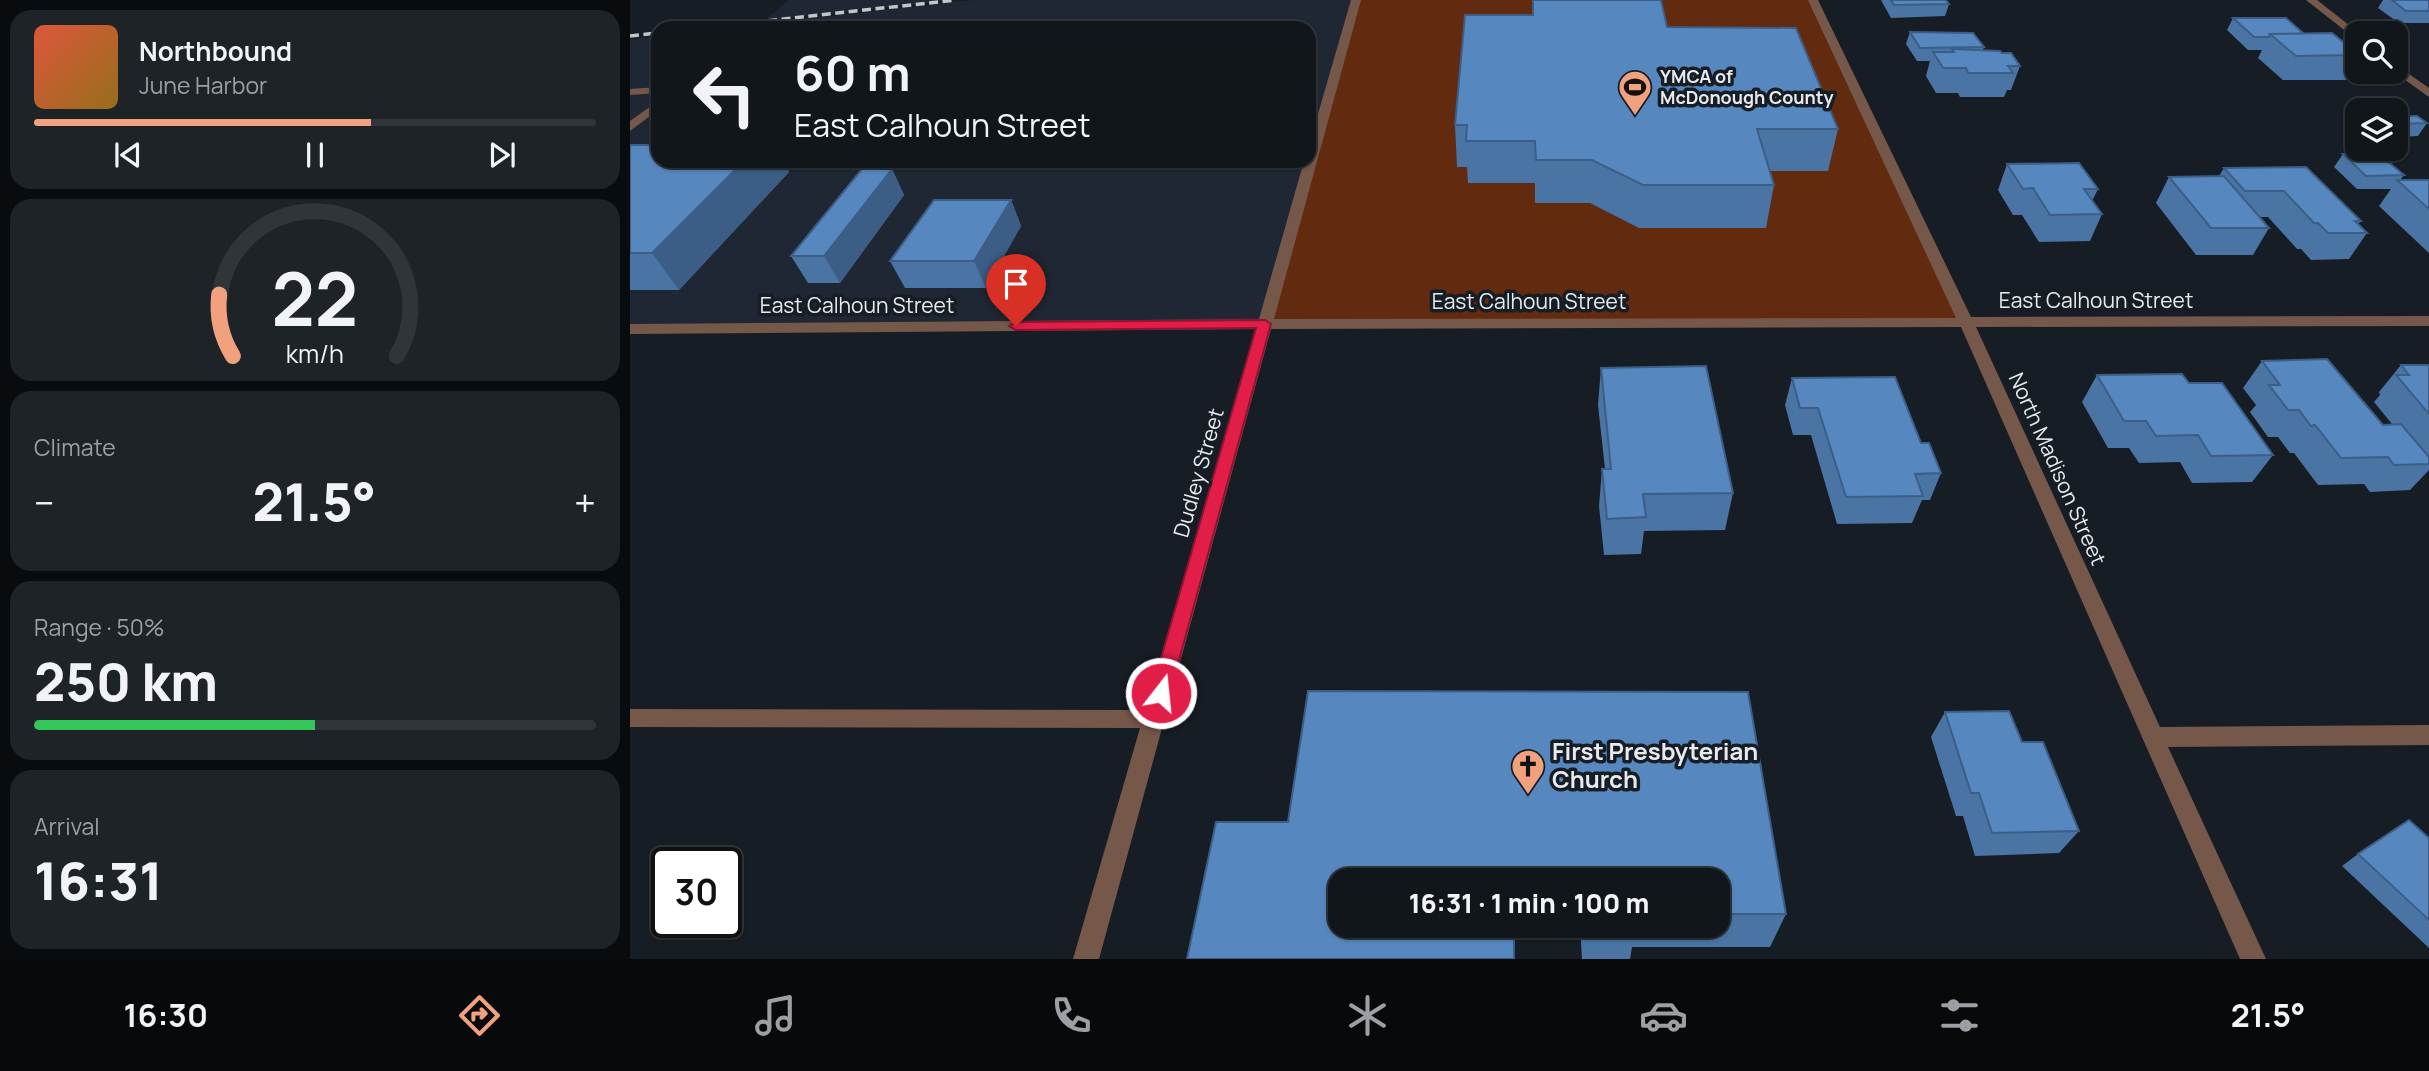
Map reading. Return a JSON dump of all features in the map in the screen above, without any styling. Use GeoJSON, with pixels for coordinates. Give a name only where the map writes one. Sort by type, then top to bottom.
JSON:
{"type":"FeatureCollection","features":[{"type":"Feature","properties":{"kind":"street","name":"Dudley Street"},"geometry":{"type":"LineString","coordinates":[[1316,142],[1356,0]]}},
{"type":"Feature","properties":{"kind":"street","name":"North Madison Street"},"geometry":{"type":"LineString","coordinates":[[1813,0],[1966,322],[2253,959]]}},
{"type":"Feature","properties":{"kind":"street"},"geometry":{"type":"LineString","coordinates":[[2311,0],[2345,27]]}},
{"type":"Feature","properties":{"kind":"street"},"geometry":{"type":"LineString","coordinates":[[2408,77],[2429,94]]}},
{"type":"Feature","properties":{"kind":"street"},"geometry":{"type":"LineString","coordinates":[[630,92],[651,90]]}},
{"type":"Feature","properties":{"kind":"street"},"geometry":{"type":"LineString","coordinates":[[630,127],[651,110]]}},
{"type":"Feature","properties":{"kind":"street","name":"Dudley Street"},"geometry":{"type":"LineString","coordinates":[[1086,959],[1309,168]]}},
{"type":"Feature","properties":{"kind":"street","name":"East Calhoun Street"},"geometry":{"type":"LineString","coordinates":[[630,329],[1265,324],[2429,321]]}},
{"type":"Feature","properties":{"kind":"street"},"geometry":{"type":"LineString","coordinates":[[630,718],[1153,719]]}},
{"type":"Feature","properties":{"kind":"street"},"geometry":{"type":"LineString","coordinates":[[2152,737],[2429,735]]}},
{"type":"Feature","properties":{"kind":"shaded area"},"geometry":{"type":"Polygon","coordinates":[[[789,0],[956,0],[764,21],[789,0]]]}},
{"type":"Feature","properties":{"kind":"shaded area"},"geometry":{"type":"Polygon","coordinates":[[[973,0],[1356,0],[1316,142],[1316,21],[787,21],[973,0]]]}},
{"type":"Feature","properties":{"kind":"shaded area"},"geometry":{"type":"Polygon","coordinates":[[[1356,0],[1813,0],[1966,322],[1265,324],[1309,168],[1316,168],[1316,142],[1356,0]]]}},
{"type":"Feature","properties":{"kind":"shaded area"},"geometry":{"type":"Polygon","coordinates":[[[651,37],[651,168],[1309,168],[1265,324],[630,329],[630,39],[651,37]]]}},
{"type":"Feature","properties":{"kind":"building","name":"YMCA of McDonough County"},"geometry":{"type":"Polygon","coordinates":[[[1533,0],[1661,0],[1667,27],[1796,28],[1838,129],[1757,129],[1774,185],[1643,185],[1592,160],[1536,160],[1535,141],[1466,141],[1467,125],[1455,125],[1465,15],[1533,15],[1533,0]]]}},
{"type":"Feature","properties":{"kind":"building"},"geometry":{"type":"Polygon","coordinates":[[[1891,0],[1946,0],[1949,4],[1894,5],[1891,0]]]}},
{"type":"Feature","properties":{"kind":"building"},"geometry":{"type":"Polygon","coordinates":[[[2392,0],[2429,0],[2429,11],[2406,11],[2392,0]]]}},
{"type":"Feature","properties":{"kind":"building"},"geometry":{"type":"Polygon","coordinates":[[[2233,18],[2286,18],[2304,34],[2254,37],[2233,18]]]}},
{"type":"Feature","properties":{"kind":"building"},"geometry":{"type":"Polygon","coordinates":[[[1910,32],[1973,33],[1984,47],[1920,48],[1910,32]]]}},
{"type":"Feature","properties":{"kind":"building"},"geometry":{"type":"Polygon","coordinates":[[[2332,33],[2345,43],[2345,55],[2296,56],[2270,34],[2332,33]]]}},
{"type":"Feature","properties":{"kind":"building"},"geometry":{"type":"Polygon","coordinates":[[[1952,49],[2011,53],[2020,66],[2008,66],[2013,73],[1968,73],[1966,68],[1943,68],[1933,52],[1954,52],[1952,49]]]}},
{"type":"Feature","properties":{"kind":"building"},"geometry":{"type":"Polygon","coordinates":[[[2408,116],[2417,116],[2427,123],[2408,124],[2408,116]]]}},
{"type":"Feature","properties":{"kind":"building"},"geometry":{"type":"Polygon","coordinates":[[[630,145],[651,145],[651,168],[737,168],[652,253],[630,253],[630,145]]]}},
{"type":"Feature","properties":{"kind":"building"},"geometry":{"type":"Polygon","coordinates":[[[2350,161],[2387,161],[2404,175],[2366,176],[2350,161]]]}},
{"type":"Feature","properties":{"kind":"building"},"geometry":{"type":"Polygon","coordinates":[[[2079,163],[2098,189],[2084,189],[2102,214],[2050,215],[2033,188],[2023,189],[2007,164],[2079,163]]]}},
{"type":"Feature","properties":{"kind":"building"},"geometry":{"type":"Polygon","coordinates":[[[2306,167],[2361,221],[2355,221],[2367,233],[2328,233],[2318,223],[2314,223],[2284,191],[2245,191],[2224,168],[2306,167]]]}},
{"type":"Feature","properties":{"kind":"building"},"geometry":{"type":"Polygon","coordinates":[[[862,169],[892,169],[824,256],[791,256],[862,169]]]}},
{"type":"Feature","properties":{"kind":"building"},"geometry":{"type":"Polygon","coordinates":[[[2224,176],[2269,228],[2211,228],[2169,177],[2224,176]]]}},
{"type":"Feature","properties":{"kind":"building"},"geometry":{"type":"Polygon","coordinates":[[[2397,180],[2429,180],[2429,209],[2397,180]]]}},
{"type":"Feature","properties":{"kind":"building"},"geometry":{"type":"Polygon","coordinates":[[[934,200],[1011,200],[974,261],[890,261],[934,200]]]}},
{"type":"Feature","properties":{"kind":"building"},"geometry":{"type":"Polygon","coordinates":[[[2327,359],[2383,425],[2401,424],[2429,457],[2429,464],[2394,465],[2388,457],[2341,458],[2315,425],[2311,426],[2299,410],[2288,410],[2269,385],[2280,385],[2262,361],[2327,359]]]}},
{"type":"Feature","properties":{"kind":"building"},"geometry":{"type":"Polygon","coordinates":[[[2401,365],[2429,365],[2429,414],[2396,375],[2409,375],[2401,365]]]}},
{"type":"Feature","properties":{"kind":"building"},"geometry":{"type":"Polygon","coordinates":[[[1706,366],[1733,493],[1643,494],[1646,517],[1607,519],[1602,469],[1611,469],[1601,368],[1706,366]]]}},
{"type":"Feature","properties":{"kind":"building"},"geometry":{"type":"Polygon","coordinates":[[[2182,374],[2189,383],[2222,383],[2273,455],[2211,456],[2198,435],[2156,436],[2146,421],[2124,421],[2097,375],[2182,374]]]}},
{"type":"Feature","properties":{"kind":"building"},"geometry":{"type":"Polygon","coordinates":[[[1895,377],[1921,443],[1929,443],[1941,473],[1915,474],[1923,496],[1846,497],[1818,408],[1800,408],[1792,378],[1895,377]]]}},
{"type":"Feature","properties":{"kind":"building","name":"First Presbyterian Church"},"geometry":{"type":"Polygon","coordinates":[[[1308,691],[1748,692],[1786,914],[1730,914],[1730,868],[1328,868],[1328,938],[1514,938],[1514,959],[1187,959],[1216,822],[1288,822],[1308,691]]]}},
{"type":"Feature","properties":{"kind":"building"},"geometry":{"type":"Polygon","coordinates":[[[2009,711],[2022,742],[2043,742],[2079,831],[1992,833],[1979,793],[1971,793],[1945,712],[2009,711]]]}},
{"type":"Feature","properties":{"kind":"building"},"geometry":{"type":"Polygon","coordinates":[[[2409,820],[2429,838],[2429,920],[2358,854],[2409,820]]]}},
{"type":"Feature","properties":{"kind":"railway"},"geometry":{"type":"LineString","coordinates":[[765,21],[956,0]]}},
{"type":"Feature","properties":{"kind":"railway"},"geometry":{"type":"LineString","coordinates":[[630,36],[651,34]]}},
{"type":"Feature","properties":{"kind":"place","name":"YMCA of McDonough County"},"geometry":{"type":"Point","coordinates":[1635,117]}},
{"type":"Feature","properties":{"kind":"place","name":"First Presbyterian Church"},"geometry":{"type":"Point","coordinates":[1528,796]}},
{"type":"Feature","properties":{"kind":"route"},"geometry":{"type":"LineString","coordinates":[[1016,326],[1265,324],[1161,693]]}}]}
